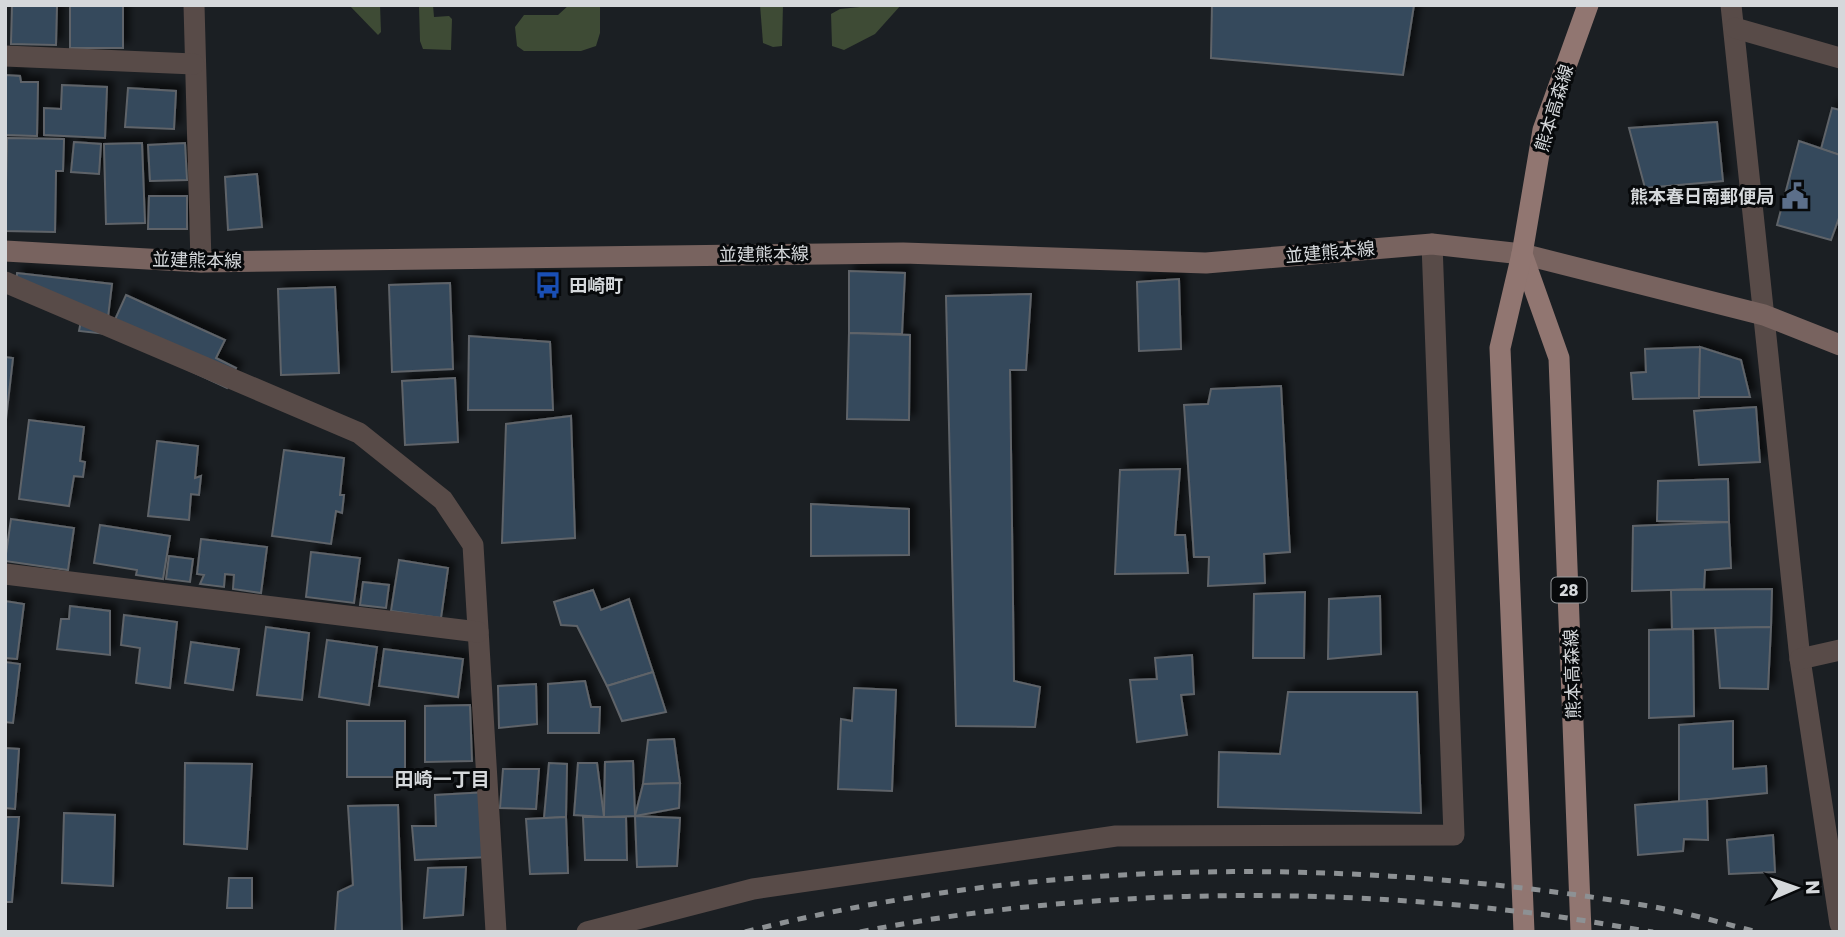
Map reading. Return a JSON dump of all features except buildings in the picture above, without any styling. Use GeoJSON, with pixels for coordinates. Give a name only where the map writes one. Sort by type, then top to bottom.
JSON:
{"type":"FeatureCollection","features":[{"type":"Feature","properties":{"kind":"main road","name":"熊本高森線"},"geometry":{"type":"LineString","coordinates":[[1524,932],[1500,348],[1522,254],[1543,130],[1588,5]]}},
{"type":"Feature","properties":{"kind":"main road","name":"並建熊本線"},"geometry":{"type":"LineString","coordinates":[[5,251],[201,262],[903,253],[1206,263],[1432,244],[1522,254],[1764,315],[1840,345]]}},
{"type":"Feature","properties":{"kind":"main road","name":"熊本高森線"},"geometry":{"type":"LineString","coordinates":[[1522,254],[1559,358],[1581,932]]}},
{"type":"Feature","properties":{"kind":"street"},"geometry":{"type":"LineString","coordinates":[[194,5],[201,262]]}},
{"type":"Feature","properties":{"kind":"street"},"geometry":{"type":"LineString","coordinates":[[1731,5],[1800,659],[1840,924]]}},
{"type":"Feature","properties":{"kind":"street"},"geometry":{"type":"LineString","coordinates":[[1735,28],[1840,58]]}},
{"type":"Feature","properties":{"kind":"street"},"geometry":{"type":"LineString","coordinates":[[5,56],[194,64]]}},
{"type":"Feature","properties":{"kind":"street"},"geometry":{"type":"LineString","coordinates":[[587,932],[753,889],[1116,836],[1454,835],[1432,244]]}},
{"type":"Feature","properties":{"kind":"street"},"geometry":{"type":"LineString","coordinates":[[5,282],[359,433],[443,500],[473,545],[496,932]]}},
{"type":"Feature","properties":{"kind":"street"},"geometry":{"type":"LineString","coordinates":[[5,574],[478,632]]}},
{"type":"Feature","properties":{"kind":"street"},"geometry":{"type":"LineString","coordinates":[[1800,659],[1840,650]]}},
{"type":"Feature","properties":{"kind":"green space"},"geometry":{"type":"Polygon","coordinates":[[[349,5],[380,5],[381,32],[378,35],[349,5]]]}},
{"type":"Feature","properties":{"kind":"green space"},"geometry":{"type":"Polygon","coordinates":[[[419,5],[433,5],[434,17],[449,16],[452,19],[451,50],[423,49],[420,41],[419,5]]]}},
{"type":"Feature","properties":{"kind":"green space"},"geometry":{"type":"Polygon","coordinates":[[[569,5],[600,5],[600,33],[596,46],[581,51],[524,51],[517,46],[515,27],[524,15],[558,15],[569,5]]]}},
{"type":"Feature","properties":{"kind":"green space"},"geometry":{"type":"Polygon","coordinates":[[[760,5],[783,5],[782,46],[773,47],[763,43],[760,5]]]}},
{"type":"Feature","properties":{"kind":"green space"},"geometry":{"type":"Polygon","coordinates":[[[901,5],[875,34],[844,50],[832,46],[831,14],[840,9],[901,5]]]}},
{"type":"Feature","properties":{"kind":"railway"},"geometry":{"type":"LineString","coordinates":[[745,932],[856,907],[968,889],[1082,878],[1196,872],[1310,872],[1423,878],[1537,890],[1663,908],[1757,932]]}},
{"type":"Feature","properties":{"kind":"railway"},"geometry":{"type":"LineString","coordinates":[[860,932],[1017,908],[1181,897],[1264,896],[1426,902],[1542,914],[1653,932]]}},
{"type":"Feature","properties":{"kind":"place","name":"熊本春日南郵便局"},"geometry":{"type":"Point","coordinates":[1795,196]}},
{"type":"Feature","properties":{"kind":"place","name":"田崎町"},"geometry":{"type":"Point","coordinates":[548,285]}},
{"type":"Feature","properties":{"kind":"district","name":"田崎一丁目"},"geometry":{"type":"Point","coordinates":[442,779]}}]}
